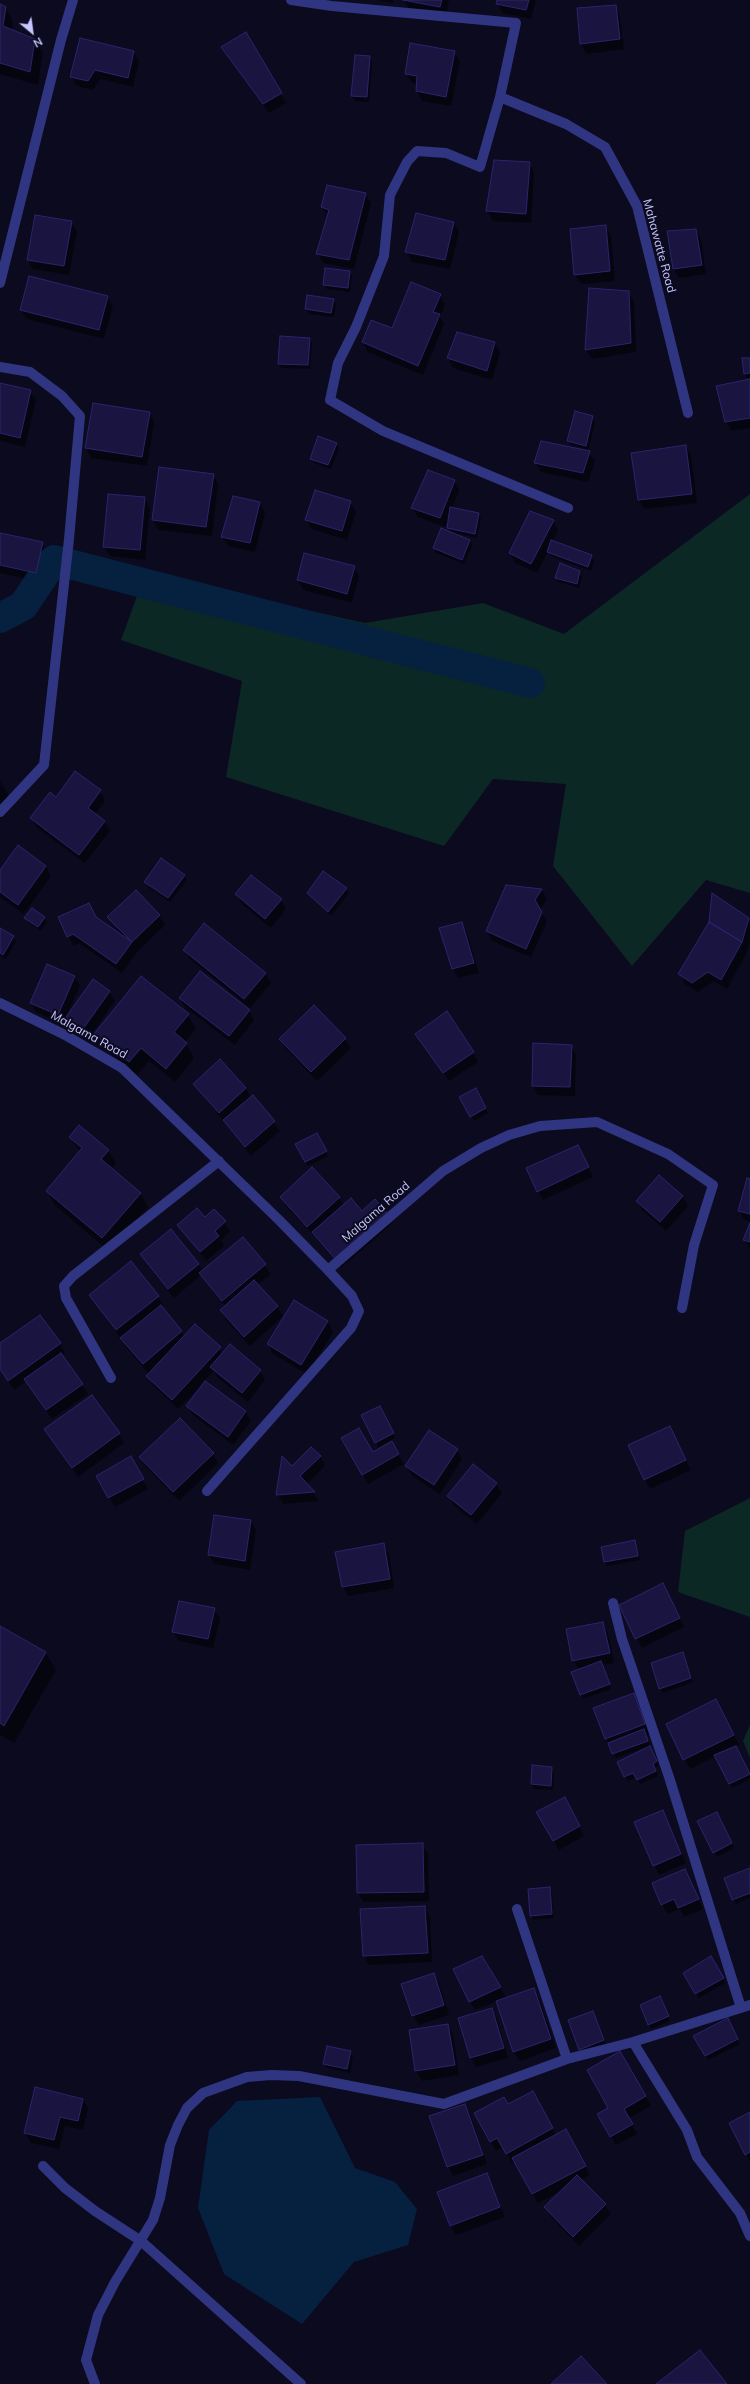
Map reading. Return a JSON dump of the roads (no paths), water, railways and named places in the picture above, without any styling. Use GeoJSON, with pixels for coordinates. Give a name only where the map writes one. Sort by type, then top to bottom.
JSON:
{"type":"FeatureCollection","features":[{"type":"Feature","properties":{"kind":"street"},"geometry":{"type":"LineString","coordinates":[[0,283],[60,40],[73,0]]}},
{"type":"Feature","properties":{"kind":"street"},"geometry":{"type":"LineString","coordinates":[[291,0],[332,6],[516,23],[500,97],[480,167],[446,153],[417,151],[407,162],[390,195],[384,256],[356,328],[338,364],[330,400],[383,431],[568,508]]}},
{"type":"Feature","properties":{"kind":"street","name":"Mahawatte Road"},"geometry":{"type":"LineString","coordinates":[[500,97],[566,124],[605,147],[637,206],[688,413]]}},
{"type":"Feature","properties":{"kind":"street"},"geometry":{"type":"LineString","coordinates":[[0,367],[30,372],[62,396],[80,416],[69,539],[44,765],[0,812]]}},
{"type":"Feature","properties":{"kind":"street","name":"Malgama Road"},"geometry":{"type":"LineString","coordinates":[[0,1004],[65,1035],[122,1068],[219,1161],[328,1270],[443,1171],[480,1148],[509,1135],[540,1126],[597,1122],[668,1154],[713,1185],[694,1245],[682,1308]]}},
{"type":"Feature","properties":{"kind":"street"},"geometry":{"type":"LineString","coordinates":[[111,1378],[66,1298],[64,1286],[73,1276],[219,1161]]}},
{"type":"Feature","properties":{"kind":"street"},"geometry":{"type":"LineString","coordinates":[[207,1491],[351,1328],[359,1310],[352,1296],[328,1270]]}},
{"type":"Feature","properties":{"kind":"street"},"geometry":{"type":"LineString","coordinates":[[90,2382],[86,2360],[98,2315],[115,2282],[141,2241],[152,2220],[160,2198],[170,2145],[187,2108],[203,2094],[222,2085],[247,2077],[271,2075],[299,2076],[444,2104],[566,2059],[633,2042],[746,2007],[622,1639],[613,1603]]}},
{"type":"Feature","properties":{"kind":"street"},"geometry":{"type":"LineString","coordinates":[[517,1909],[566,2059]]}},
{"type":"Feature","properties":{"kind":"street"},"geometry":{"type":"LineString","coordinates":[[633,2042],[687,2130],[697,2157],[740,2213],[750,2236]]}},
{"type":"Feature","properties":{"kind":"street"},"geometry":{"type":"LineString","coordinates":[[43,2166],[65,2188],[95,2211],[141,2241],[301,2384]]}},
{"type":"Feature","properties":{"kind":"water"},"geometry":{"type":"Polygon","coordinates":[[[320,2097],[355,2168],[395,2182],[417,2209],[408,2245],[354,2262],[302,2324],[224,2274],[198,2208],[209,2130],[237,2101],[320,2097]]]}},
{"type":"Feature","properties":{"kind":"waterway"},"geometry":{"type":"LineString","coordinates":[[0,618],[23,606],[54,560],[530,683]]}}]}
